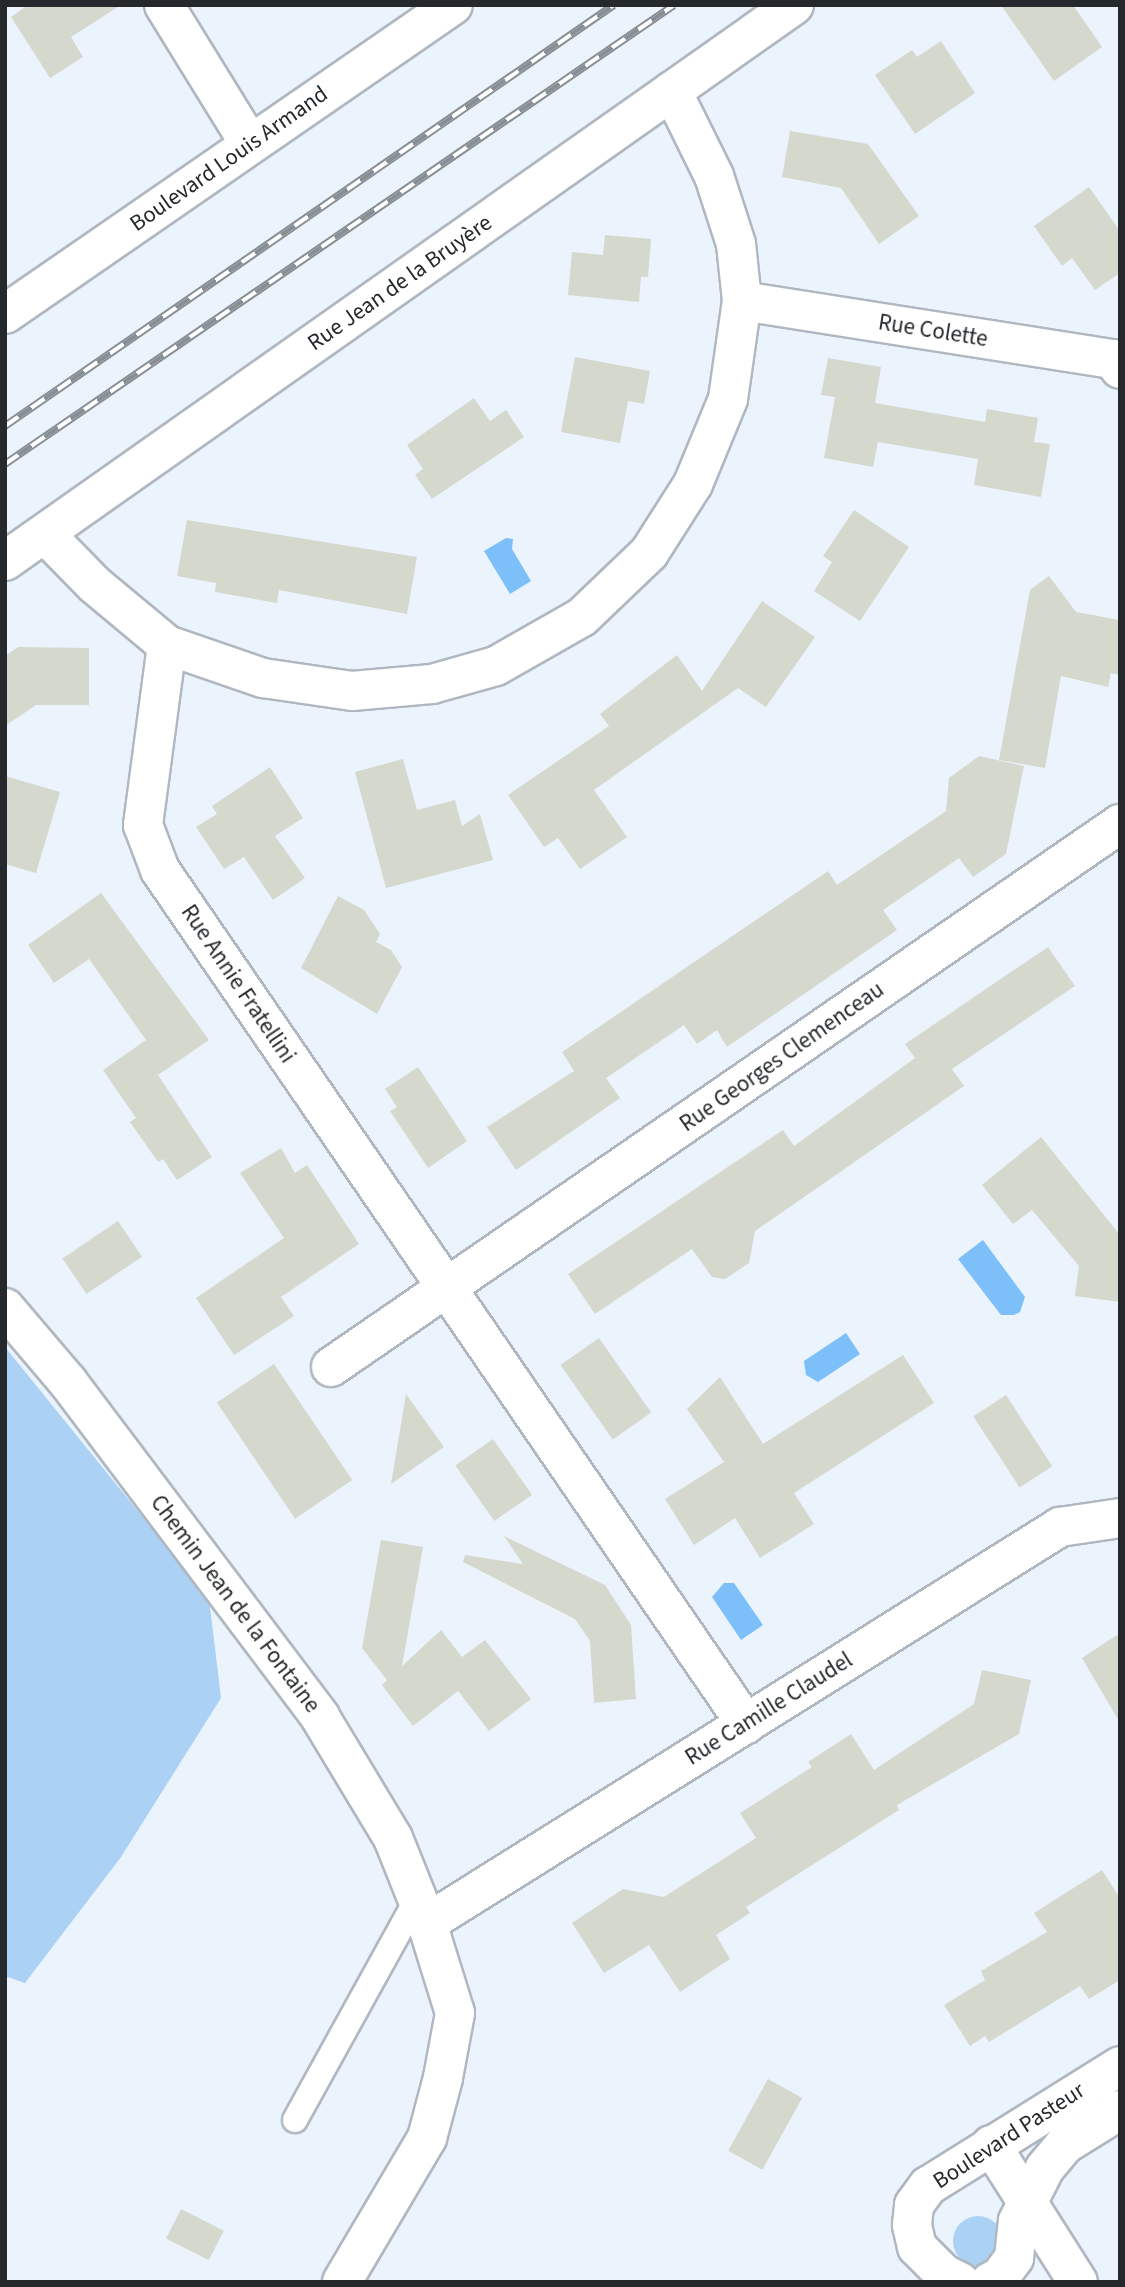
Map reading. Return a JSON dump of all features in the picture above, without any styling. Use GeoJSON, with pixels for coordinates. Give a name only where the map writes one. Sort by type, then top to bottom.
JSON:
{"type":"FeatureCollection","features":[{"type":"Feature","properties":{"kind":"street"},"geometry":{"type":"LineString","coordinates":[[164,5],[250,144]]}},
{"type":"Feature","properties":{"kind":"street","name":"Boulevard Louis Armand"},"geometry":{"type":"LineString","coordinates":[[5,314],[453,5]]}},
{"type":"Feature","properties":{"kind":"street","name":"Rue Jean de la Bruyère"},"geometry":{"type":"LineString","coordinates":[[5,561],[794,5]]}},
{"type":"Feature","properties":{"kind":"street"},"geometry":{"type":"LineString","coordinates":[[45,534],[94,585],[167,645],[263,678],[352,691],[432,684],[496,666],[582,617],[649,553],[693,484],[728,400],[742,301],[736,244],[714,176],[672,91]]}},
{"type":"Feature","properties":{"kind":"street","name":"Rue Colette"},"geometry":{"type":"LineString","coordinates":[[742,301],[1113,359],[1120,369]]}},
{"type":"Feature","properties":{"kind":"street","name":"Rue Annie Fratellini"},"geometry":{"type":"LineString","coordinates":[[167,645],[143,825],[149,848],[445,1289]]}},
{"type":"Feature","properties":{"kind":"street","name":"Rue Georges Clemenceau"},"geometry":{"type":"LineString","coordinates":[[331,1367],[1120,824]]}},
{"type":"Feature","properties":{"kind":"street"},"geometry":{"type":"LineString","coordinates":[[445,1289],[746,1724]]}},
{"type":"Feature","properties":{"kind":"street","name":"Chemin Jean de la Fontaine"},"geometry":{"type":"LineString","coordinates":[[5,1308],[68,1382],[320,1717],[393,1838],[422,1911],[455,2012],[443,2078],[427,2138],[342,2282]]}},
{"type":"Feature","properties":{"kind":"street","name":"Rue Camille Claudel"},"geometry":{"type":"LineString","coordinates":[[422,1911],[746,1724],[1060,1527],[1120,1518]]}},
{"type":"Feature","properties":{"kind":"street","name":"Boulevard Pasteur"},"geometry":{"type":"LineString","coordinates":[[960,2282],[944,2274],[917,2246],[912,2225],[914,2205],[928,2186],[1120,2066]]}},
{"type":"Feature","properties":{"kind":"street","name":"Boulevard Pasteur"},"geometry":{"type":"LineString","coordinates":[[990,2282],[1000,2277],[1014,2258],[1018,2221],[1045,2168],[1064,2145],[1120,2110]]}},
{"type":"Feature","properties":{"kind":"street"},"geometry":{"type":"LineString","coordinates":[[991,2145],[1077,2282]]}},
{"type":"Feature","properties":{"kind":"lane"},"geometry":{"type":"LineString","coordinates":[[295,2120],[422,1911]]}},
{"type":"Feature","properties":{"kind":"shaded area"},"geometry":{"type":"Polygon","coordinates":[[[506,538],[513,539],[512,549],[531,581],[510,594],[484,551],[506,538]]]}},
{"type":"Feature","properties":{"kind":"shaded area"},"geometry":{"type":"Polygon","coordinates":[[[983,1240],[1025,1297],[1020,1312],[1014,1315],[1001,1315],[958,1259],[983,1240]]]}},
{"type":"Feature","properties":{"kind":"shaded area"},"geometry":{"type":"Polygon","coordinates":[[[846,1333],[860,1354],[818,1382],[806,1375],[804,1361],[846,1333]]]}},
{"type":"Feature","properties":{"kind":"shaded area"},"geometry":{"type":"Polygon","coordinates":[[[5,1347],[209,1599],[221,1698],[121,1857],[25,1983],[5,1976],[5,1347]]]}},
{"type":"Feature","properties":{"kind":"shaded area"},"geometry":{"type":"Polygon","coordinates":[[[724,1583],[734,1583],[763,1625],[741,1640],[712,1597],[724,1583]]]}},
{"type":"Feature","properties":{"kind":"shaded area"},"geometry":{"type":"Polygon","coordinates":[[[978,2216],[996,2223],[1003,2241],[996,2259],[978,2266],[960,2259],[953,2241],[960,2223],[978,2216]]]}},
{"type":"Feature","properties":{"kind":"building"},"geometry":{"type":"Polygon","coordinates":[[[28,5],[121,5],[71,37],[83,57],[50,78],[11,17],[28,5]]]}},
{"type":"Feature","properties":{"kind":"building"},"geometry":{"type":"Polygon","coordinates":[[[1001,5],[1073,5],[1102,47],[1054,81],[1001,5]]]}},
{"type":"Feature","properties":{"kind":"building"},"geometry":{"type":"Polygon","coordinates":[[[941,41],[975,93],[915,134],[875,75],[912,50],[917,57],[941,41]]]}},
{"type":"Feature","properties":{"kind":"building"},"geometry":{"type":"Polygon","coordinates":[[[790,131],[868,144],[919,216],[879,244],[841,188],[782,177],[790,131]]]}},
{"type":"Feature","properties":{"kind":"building"},"geometry":{"type":"Polygon","coordinates":[[[1089,187],[1120,231],[1120,273],[1095,290],[1072,258],[1062,266],[1034,226],[1089,187]]]}},
{"type":"Feature","properties":{"kind":"building"},"geometry":{"type":"Polygon","coordinates":[[[605,235],[651,239],[648,277],[641,277],[639,302],[568,295],[572,252],[603,255],[605,235]]]}},
{"type":"Feature","properties":{"kind":"building"},"geometry":{"type":"Polygon","coordinates":[[[575,357],[650,371],[644,404],[628,401],[620,443],[561,432],[575,357]]]}},
{"type":"Feature","properties":{"kind":"building"},"geometry":{"type":"Polygon","coordinates":[[[828,358],[881,367],[875,403],[985,422],[987,409],[1038,418],[1034,442],[1050,444],[1041,497],[974,485],[978,459],[878,442],[873,467],[824,458],[835,397],[821,395],[828,358]]]}},
{"type":"Feature","properties":{"kind":"building"},"geometry":{"type":"Polygon","coordinates":[[[474,398],[490,421],[506,410],[524,437],[432,499],[415,475],[423,469],[407,445],[474,398]]]}},
{"type":"Feature","properties":{"kind":"building"},"geometry":{"type":"Polygon","coordinates":[[[854,510],[909,547],[860,621],[814,591],[832,562],[823,556],[854,510]]]}},
{"type":"Feature","properties":{"kind":"building"},"geometry":{"type":"Polygon","coordinates":[[[187,520],[417,557],[407,614],[279,590],[277,603],[215,592],[216,583],[177,576],[187,520]]]}},
{"type":"Feature","properties":{"kind":"building"},"geometry":{"type":"Polygon","coordinates":[[[1049,576],[1076,612],[1120,620],[1120,675],[1111,673],[1108,687],[1061,676],[1045,768],[999,760],[1030,590],[1049,576]]]}},
{"type":"Feature","properties":{"kind":"building"},"geometry":{"type":"Polygon","coordinates":[[[762,601],[815,637],[766,707],[738,688],[594,790],[627,837],[580,869],[558,838],[544,847],[508,795],[609,726],[600,714],[677,655],[702,691],[762,601]]]}},
{"type":"Feature","properties":{"kind":"building"},"geometry":{"type":"Polygon","coordinates":[[[18,647],[89,648],[89,705],[36,705],[5,726],[5,656],[18,647]]]}},
{"type":"Feature","properties":{"kind":"building"},"geometry":{"type":"Polygon","coordinates":[[[979,756],[1024,766],[1006,854],[973,877],[959,858],[883,910],[897,930],[727,1047],[717,1030],[697,1044],[684,1025],[606,1078],[620,1098],[516,1170],[487,1127],[574,1071],[562,1052],[828,871],[837,885],[946,811],[949,778],[979,756]]]}},
{"type":"Feature","properties":{"kind":"building"},"geometry":{"type":"Polygon","coordinates":[[[403,759],[417,810],[455,800],[462,826],[480,814],[493,860],[386,888],[355,772],[403,759]]]}},
{"type":"Feature","properties":{"kind":"building"},"geometry":{"type":"Polygon","coordinates":[[[270,767],[303,818],[275,836],[305,878],[273,900],[244,857],[224,869],[196,827],[217,814],[212,806],[270,767]]]}},
{"type":"Feature","properties":{"kind":"building"},"geometry":{"type":"Polygon","coordinates":[[[5,776],[60,792],[36,873],[5,864],[5,776]]]}},
{"type":"Feature","properties":{"kind":"building"},"geometry":{"type":"Polygon","coordinates":[[[101,893],[209,1040],[158,1075],[212,1157],[177,1180],[163,1159],[158,1162],[130,1122],[136,1118],[103,1070],[146,1040],[89,959],[54,983],[28,945],[101,893]]]}},
{"type":"Feature","properties":{"kind":"building"},"geometry":{"type":"Polygon","coordinates":[[[338,896],[364,910],[380,934],[376,942],[391,950],[402,967],[377,1014],[301,968],[338,896]]]}},
{"type":"Feature","properties":{"kind":"building"},"geometry":{"type":"Polygon","coordinates":[[[1048,947],[1075,986],[952,1069],[964,1086],[755,1231],[749,1263],[725,1279],[712,1277],[692,1249],[595,1314],[568,1274],[783,1130],[794,1146],[915,1058],[905,1044],[1048,947]]]}},
{"type":"Feature","properties":{"kind":"building"},"geometry":{"type":"Polygon","coordinates":[[[418,1067],[467,1141],[428,1168],[390,1111],[397,1107],[385,1089],[418,1067]]]}},
{"type":"Feature","properties":{"kind":"building"},"geometry":{"type":"Polygon","coordinates":[[[1041,1137],[1120,1235],[1120,1302],[1075,1296],[1079,1266],[1032,1210],[1013,1224],[982,1185],[1041,1137]]]}},
{"type":"Feature","properties":{"kind":"building"},"geometry":{"type":"Polygon","coordinates":[[[281,1148],[295,1173],[307,1165],[359,1244],[281,1297],[294,1316],[234,1355],[196,1298],[284,1238],[240,1173],[281,1148]]]}},
{"type":"Feature","properties":{"kind":"building"},"geometry":{"type":"Polygon","coordinates":[[[118,1221],[142,1257],[86,1294],[62,1258],[118,1221]]]}},
{"type":"Feature","properties":{"kind":"building"},"geometry":{"type":"Polygon","coordinates":[[[599,1338],[651,1413],[613,1440],[560,1365],[599,1338]]]}},
{"type":"Feature","properties":{"kind":"building"},"geometry":{"type":"Polygon","coordinates":[[[903,1355],[934,1403],[794,1493],[814,1524],[760,1558],[735,1518],[694,1545],[665,1499],[724,1462],[687,1409],[720,1377],[763,1444],[903,1355]]]}},
{"type":"Feature","properties":{"kind":"building"},"geometry":{"type":"Polygon","coordinates":[[[274,1364],[352,1480],[295,1519],[217,1403],[274,1364]]]}},
{"type":"Feature","properties":{"kind":"building"},"geometry":{"type":"Polygon","coordinates":[[[406,1394],[444,1447],[391,1484],[406,1394]]]}},
{"type":"Feature","properties":{"kind":"building"},"geometry":{"type":"Polygon","coordinates":[[[1006,1395],[1052,1466],[1020,1488],[973,1416],[1006,1395]]]}},
{"type":"Feature","properties":{"kind":"building"},"geometry":{"type":"Polygon","coordinates":[[[493,1439],[532,1495],[494,1521],[455,1465],[493,1439]]]}},
{"type":"Feature","properties":{"kind":"building"},"geometry":{"type":"Polygon","coordinates":[[[504,1536],[605,1585],[631,1625],[636,1699],[594,1703],[590,1641],[575,1619],[463,1562],[465,1555],[523,1564],[504,1536]]]}},
{"type":"Feature","properties":{"kind":"building"},"geometry":{"type":"Polygon","coordinates":[[[381,1540],[423,1547],[402,1666],[441,1630],[462,1657],[485,1640],[531,1699],[489,1731],[458,1691],[413,1726],[382,1685],[387,1680],[362,1648],[381,1540]]]}},
{"type":"Feature","properties":{"kind":"building"},"geometry":{"type":"Polygon","coordinates":[[[1120,1633],[1120,1723],[1082,1658],[1120,1633]]]}},
{"type":"Feature","properties":{"kind":"building"},"geometry":{"type":"Polygon","coordinates":[[[982,1670],[1031,1680],[1019,1734],[897,1805],[899,1810],[746,1907],[750,1913],[716,1935],[730,1959],[680,1992],[649,1945],[604,1973],[572,1923],[623,1889],[664,1897],[756,1838],[740,1813],[812,1767],[808,1762],[851,1734],[874,1770],[974,1704],[982,1670]]]}},
{"type":"Feature","properties":{"kind":"building"},"geometry":{"type":"Polygon","coordinates":[[[1102,1870],[1120,1898],[1120,1980],[1089,1999],[1080,1986],[989,2042],[985,2036],[970,2046],[944,2005],[985,1980],[981,1971],[1047,1932],[1034,1913],[1102,1870]]]}},
{"type":"Feature","properties":{"kind":"building"},"geometry":{"type":"Polygon","coordinates":[[[768,2079],[802,2098],[762,2170],[728,2151],[768,2079]]]}},
{"type":"Feature","properties":{"kind":"building"},"geometry":{"type":"Polygon","coordinates":[[[181,2209],[224,2231],[209,2260],[166,2238],[181,2209]]]}},
{"type":"Feature","properties":{"kind":"railway"},"geometry":{"type":"LineString","coordinates":[[5,426],[614,5]]}},
{"type":"Feature","properties":{"kind":"railway"},"geometry":{"type":"LineString","coordinates":[[5,464],[674,5]]}}]}
